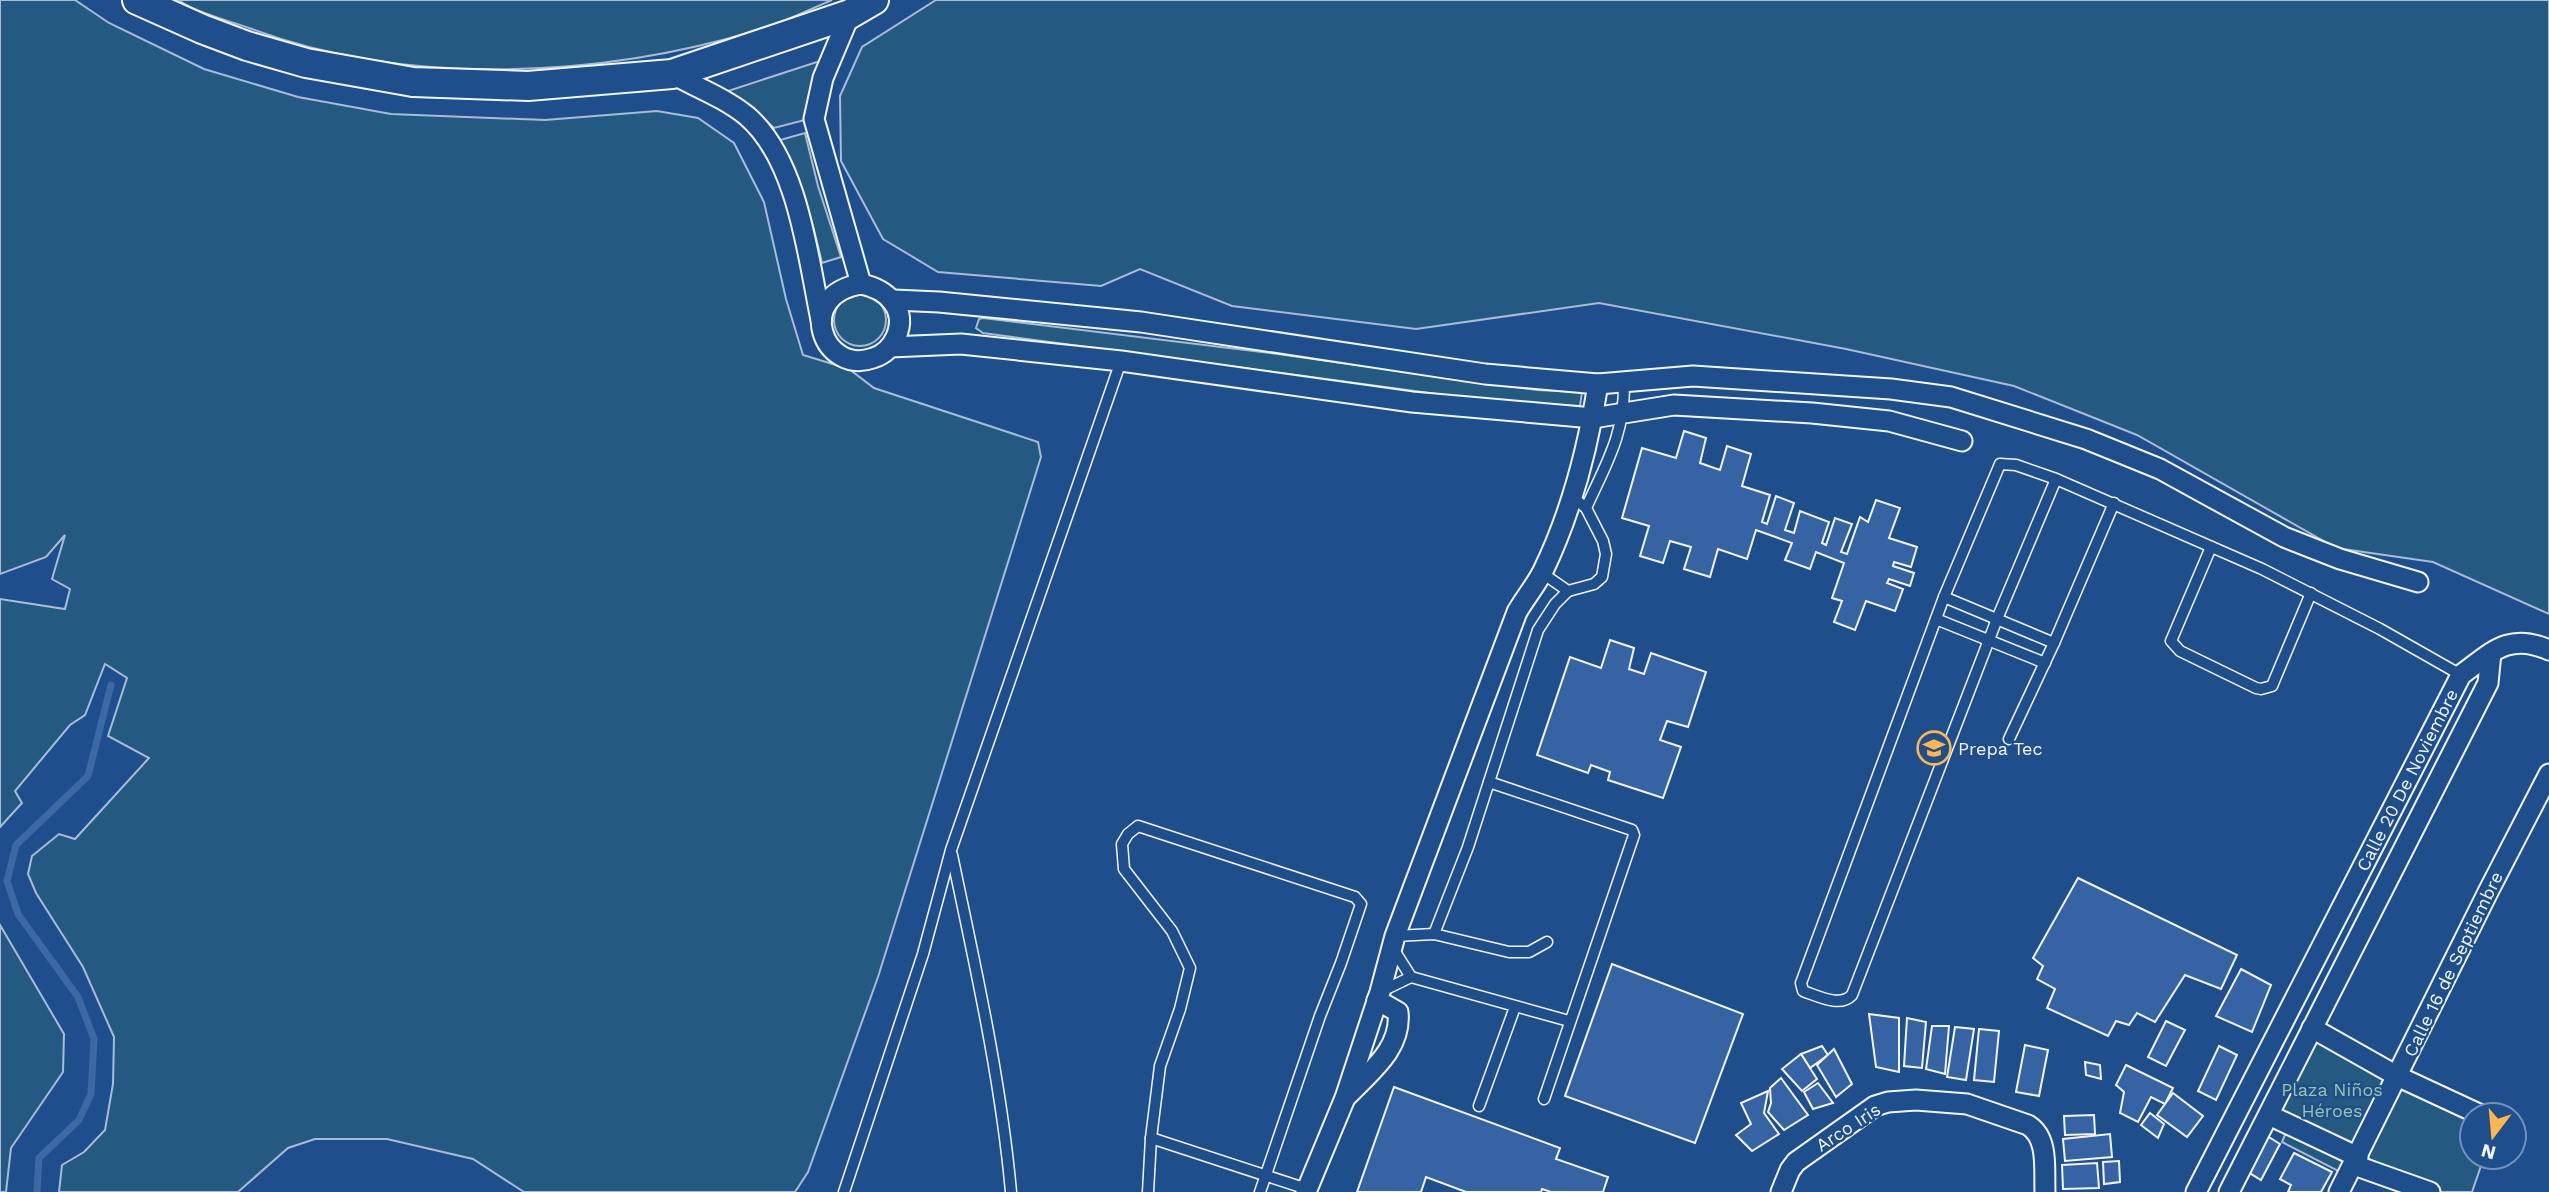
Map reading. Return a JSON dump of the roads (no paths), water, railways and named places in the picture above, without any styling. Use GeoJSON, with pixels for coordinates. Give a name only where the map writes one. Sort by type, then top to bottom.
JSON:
{"type":"FeatureCollection","features":[{"type":"Feature","properties":{"kind":"main road"},"geometry":{"type":"LineString","coordinates":[[137,0],[247,46],[306,63],[414,82],[528,86],[671,74],[862,7]]}},
{"type":"Feature","properties":{"kind":"street"},"geometry":{"type":"LineString","coordinates":[[861,284],[814,119],[823,78],[862,7]]}},
{"type":"Feature","properties":{"kind":"street"},"geometry":{"type":"LineString","coordinates":[[671,74],[747,116],[765,137],[795,197],[823,334],[829,346],[840,356],[853,360],[866,361],[880,356],[890,347],[897,335],[899,320],[894,300]]}},
{"type":"Feature","properties":{"kind":"street"},"geometry":{"type":"LineString","coordinates":[[821,320],[824,307],[833,294],[846,286],[861,284],[874,286],[894,300],[939,302],[1141,323],[1485,373],[1598,384],[1693,376],[1891,389],[1951,397],[2086,439],[2160,469],[2284,537],[2340,559],[2418,582]]}},
{"type":"Feature","properties":{"kind":"street"},"geometry":{"type":"LineString","coordinates":[[890,347],[961,344],[1121,361],[1412,402],[1593,418],[1674,405],[1812,413],[1889,421],[1962,441]]}},
{"type":"Feature","properties":{"kind":"street"},"geometry":{"type":"LineString","coordinates":[[1306,1191],[1345,1098],[1379,996],[1393,942],[1517,612],[1542,573],[1580,503],[1598,384]]}},
{"type":"Feature","properties":{"kind":"street"},"geometry":{"type":"LineString","coordinates":[[1889,421],[1891,389]]}},
{"type":"Feature","properties":{"kind":"street"},"geometry":{"type":"LineString","coordinates":[[2491,653],[2503,645],[2520,642],[2536,644],[2549,650]]}},
{"type":"Feature","properties":{"kind":"street","name":"Calle 20 De Noviembre"},"geometry":{"type":"LineString","coordinates":[[2196,1192],[2461,675],[2491,653]]}},
{"type":"Feature","properties":{"kind":"street","name":"Calle 20 De Noviembre"},"geometry":{"type":"LineString","coordinates":[[2229,1192],[2488,683],[2491,653]]}},
{"type":"Feature","properties":{"kind":"street","name":"Calle 16 de Septiembre"},"geometry":{"type":"LineString","coordinates":[[2339,1192],[2487,892],[2549,774]]}},
{"type":"Feature","properties":{"kind":"street"},"geometry":{"type":"LineString","coordinates":[[1345,1098],[1395,1042],[1400,1025],[1398,1012],[1379,996]]}},
{"type":"Feature","properties":{"kind":"street"},"geometry":{"type":"LineString","coordinates":[[2312,1028],[2397,1076],[2458,1104]]}},
{"type":"Feature","properties":{"kind":"street","name":"Arco Iris"},"geometry":{"type":"LineString","coordinates":[[1781,1192],[1796,1161],[1875,1105],[1916,1100],[1967,1104],[2028,1125],[2035,1130],[2043,1149],[2045,1192]]}},
{"type":"Feature","properties":{"kind":"street"},"geometry":{"type":"LineString","coordinates":[[2269,1115],[2356,1161],[2430,1192]]}},
{"type":"Feature","properties":{"kind":"lane"},"geometry":{"type":"LineString","coordinates":[[844,1192],[923,954],[951,850],[1121,361]]}},
{"type":"Feature","properties":{"kind":"lane"},"geometry":{"type":"LineString","coordinates":[[1434,934],[1468,847],[1538,630],[1568,591],[1594,584],[1605,572],[1606,554],[1603,541],[1580,503],[1618,435],[1623,414],[1624,381]]}},
{"type":"Feature","properties":{"kind":"lane"},"geometry":{"type":"LineString","coordinates":[[2056,478],[1997,619],[1852,995],[1848,1000],[1838,1002],[1803,991],[1801,983],[1944,597],[2000,464],[2016,465],[2056,478],[2115,503],[2311,593],[2461,675]]}},
{"type":"Feature","properties":{"kind":"lane"},"geometry":{"type":"LineString","coordinates":[[2010,739],[2115,503]]}},
{"type":"Feature","properties":{"kind":"lane"},"geometry":{"type":"LineString","coordinates":[[2211,547],[2171,641],[2180,651],[2256,688],[2272,686],[2311,593]]}},
{"type":"Feature","properties":{"kind":"lane"},"geometry":{"type":"LineString","coordinates":[[1542,573],[1568,591]]}},
{"type":"Feature","properties":{"kind":"lane"},"geometry":{"type":"LineString","coordinates":[[1944,597],[2054,643]]}},
{"type":"Feature","properties":{"kind":"lane"},"geometry":{"type":"LineString","coordinates":[[1936,620],[2045,663]]}},
{"type":"Feature","properties":{"kind":"lane"},"geometry":{"type":"LineString","coordinates":[[1489,782],[1632,830],[1633,833],[1544,1099]]}},
{"type":"Feature","properties":{"kind":"lane"},"geometry":{"type":"LineString","coordinates":[[1148,1192],[1151,1138],[1160,1066],[1180,1009],[1190,968],[1172,931],[1124,869],[1122,844],[1128,834],[1139,826],[1355,897],[1360,904],[1260,1192]]}},
{"type":"Feature","properties":{"kind":"lane"},"geometry":{"type":"LineString","coordinates":[[951,850],[979,985],[1008,1158],[1011,1192]]}},
{"type":"Feature","properties":{"kind":"lane"},"geometry":{"type":"LineString","coordinates":[[1547,942],[1529,952],[1508,952],[1434,934],[1393,942],[1411,977],[1569,1021]]}},
{"type":"Feature","properties":{"kind":"lane"},"geometry":{"type":"LineString","coordinates":[[1379,996],[1411,977]]}},
{"type":"Feature","properties":{"kind":"lane"},"geometry":{"type":"LineString","coordinates":[[1479,1106],[1515,1007]]}},
{"type":"Feature","properties":{"kind":"lane"},"geometry":{"type":"LineString","coordinates":[[1151,1138],[1306,1191]]}},
{"type":"Feature","properties":{"kind":"waterway"},"geometry":{"type":"LineString","coordinates":[[37,1192],[39,1158],[79,1120],[91,1094],[94,1039],[78,997],[18,914],[7,881],[16,845],[88,776],[111,685]]}},
{"type":"Feature","properties":{"kind":"place","name":"Prepa Tec"},"geometry":{"type":"Point","coordinates":[1934,748]}},
{"type":"Feature","properties":{"kind":"park label","name":"Plaza Niños Héroes"},"geometry":{"type":"Point","coordinates":[2332,1099]}}]}
